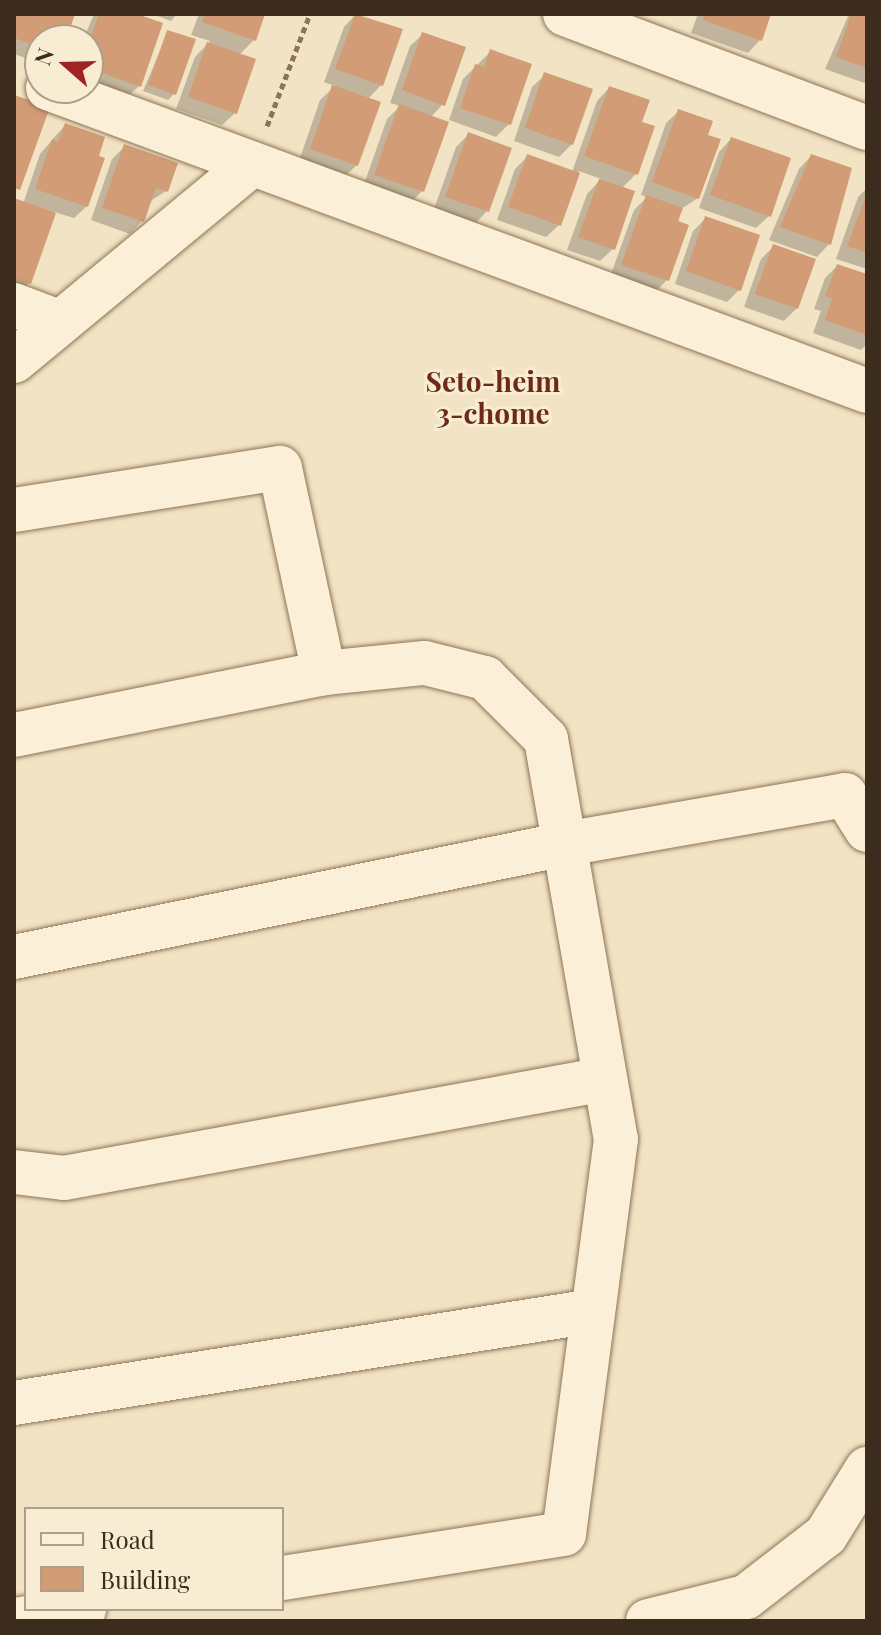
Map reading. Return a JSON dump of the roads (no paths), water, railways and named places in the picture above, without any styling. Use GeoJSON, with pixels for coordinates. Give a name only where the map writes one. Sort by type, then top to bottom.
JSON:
{"type":"FeatureCollection","features":[{"type":"Feature","properties":{"kind":"street"},"geometry":{"type":"LineString","coordinates":[[565,14],[867,128]]}},
{"type":"Feature","properties":{"kind":"street"},"geometry":{"type":"LineString","coordinates":[[91,104],[867,391]]}},
{"type":"Feature","properties":{"kind":"street"},"geometry":{"type":"LineString","coordinates":[[14,361],[252,164]]}},
{"type":"Feature","properties":{"kind":"street"},"geometry":{"type":"LineString","coordinates":[[14,305],[59,322]]}},
{"type":"Feature","properties":{"kind":"street"},"geometry":{"type":"LineString","coordinates":[[14,510],[280,468],[324,673]]}},
{"type":"Feature","properties":{"kind":"street"},"geometry":{"type":"LineString","coordinates":[[14,735],[324,673],[425,663],[485,678],[546,739],[616,1139],[564,1534],[284,1578]]}},
{"type":"Feature","properties":{"kind":"street"},"geometry":{"type":"LineString","coordinates":[[14,957],[565,844],[845,795],[867,830]]}},
{"type":"Feature","properties":{"kind":"street"},"geometry":{"type":"LineString","coordinates":[[15,1183],[64,1178],[605,1079]]}},
{"type":"Feature","properties":{"kind":"street"},"geometry":{"type":"LineString","coordinates":[[14,1403],[593,1311]]}},
{"type":"Feature","properties":{"kind":"street"},"geometry":{"type":"LineString","coordinates":[[648,1621],[746,1597],[826,1535],[867,1469]]}},
{"type":"Feature","properties":{"kind":"street"},"geometry":{"type":"LineString","coordinates":[[14,1620],[71,1611]]}},
{"type":"Feature","properties":{"kind":"district","name":"Seto-heim 3-chome"},"geometry":{"type":"Point","coordinates":[493,397]}}]}
